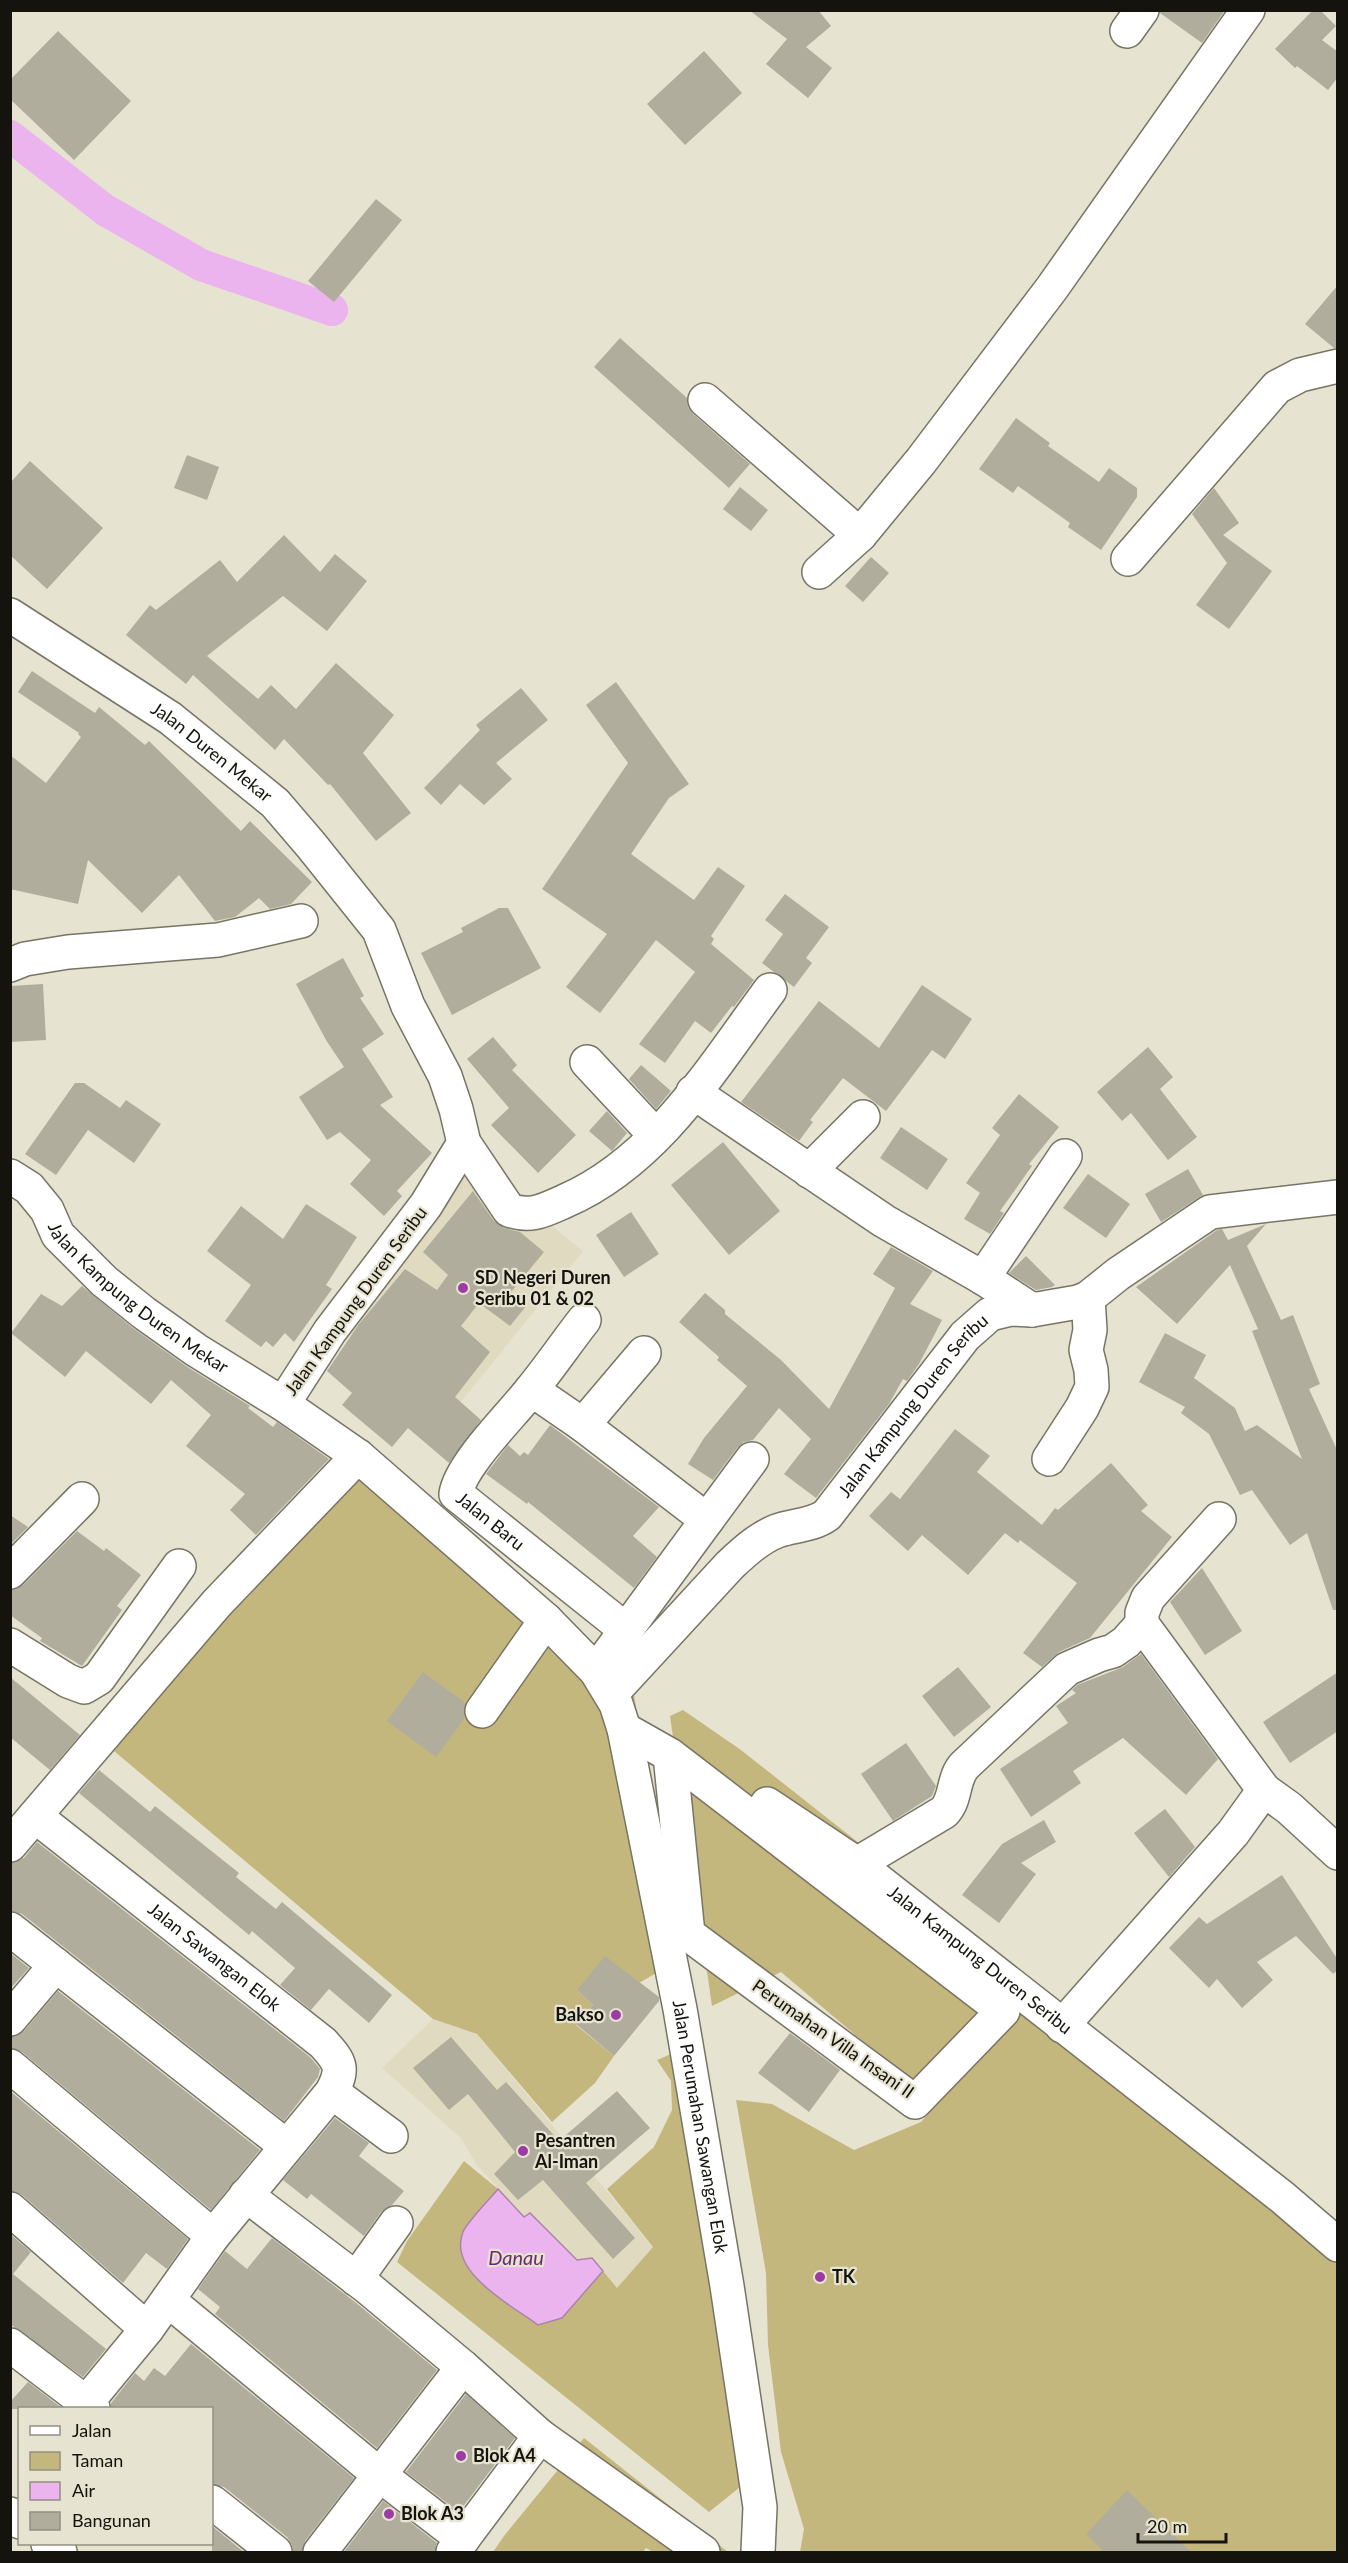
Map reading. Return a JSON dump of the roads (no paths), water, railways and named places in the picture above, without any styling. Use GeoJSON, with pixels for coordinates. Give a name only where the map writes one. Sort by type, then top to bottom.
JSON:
{"type":"FeatureCollection","features":[{"type":"Feature","properties":{"kind":"street"},"geometry":{"type":"LineString","coordinates":[[819,572],[869,523],[921,460],[1052,288],[1248,10]]}},
{"type":"Feature","properties":{"kind":"street"},"geometry":{"type":"LineString","coordinates":[[1128,559],[1277,387],[1300,375],[1338,366]]}},
{"type":"Feature","properties":{"kind":"street"},"geometry":{"type":"LineString","coordinates":[[705,400],[869,523]]}},
{"type":"Feature","properties":{"kind":"street","name":"Jalan Duren Mekar"},"geometry":{"type":"LineString","coordinates":[[10,615],[170,718],[275,803],[379,930],[408,1006],[445,1076],[464,1143]]}},
{"type":"Feature","properties":{"kind":"street"},"geometry":{"type":"LineString","coordinates":[[10,965],[68,952],[219,940],[301,921]]}},
{"type":"Feature","properties":{"kind":"street"},"geometry":{"type":"LineString","coordinates":[[464,1143],[509,1210],[532,1215],[589,1190],[625,1166],[655,1135],[693,1092],[770,990]]}},
{"type":"Feature","properties":{"kind":"street"},"geometry":{"type":"LineString","coordinates":[[587,1062],[655,1135]]}},
{"type":"Feature","properties":{"kind":"street"},"geometry":{"type":"LineString","coordinates":[[693,1092],[884,1221],[983,1278],[1032,1310]]}},
{"type":"Feature","properties":{"kind":"street"},"geometry":{"type":"LineString","coordinates":[[809,1171],[863,1117]]}},
{"type":"Feature","properties":{"kind":"street","name":"Jalan Kampung Duren Seribu"},"geometry":{"type":"LineString","coordinates":[[464,1143],[426,1205],[330,1331],[283,1404],[358,1456],[546,1620],[612,1699],[857,1864],[1282,2197],[1338,2245]]}},
{"type":"Feature","properties":{"kind":"street"},"geometry":{"type":"LineString","coordinates":[[983,1278],[1065,1156]]}},
{"type":"Feature","properties":{"kind":"street","name":"Jalan Kampung Duren Mekar"},"geometry":{"type":"LineString","coordinates":[[10,1176],[29,1188],[46,1210],[58,1236],[104,1281],[195,1350],[283,1404]]}},
{"type":"Feature","properties":{"kind":"street","name":"Jalan Kampung Duren Seribu"},"geometry":{"type":"LineString","coordinates":[[612,1699],[730,1565],[749,1549],[778,1531],[819,1521],[827,1515],[964,1336],[990,1314],[1011,1309],[1032,1310],[1078,1302],[1088,1298],[1118,1274],[1210,1212],[1338,1197]]}},
{"type":"Feature","properties":{"kind":"street"},"geometry":{"type":"LineString","coordinates":[[1049,1458],[1082,1408],[1092,1387],[1086,1350],[1090,1330],[1088,1298]]}},
{"type":"Feature","properties":{"kind":"street","name":"Jalan Baru"},"geometry":{"type":"LineString","coordinates":[[584,1320],[532,1390],[469,1466],[458,1482],[456,1494],[626,1630]]}},
{"type":"Feature","properties":{"kind":"street"},"geometry":{"type":"LineString","coordinates":[[584,1425],[644,1353]]}},
{"type":"Feature","properties":{"kind":"street"},"geometry":{"type":"LineString","coordinates":[[532,1390],[584,1425],[707,1520]]}},
{"type":"Feature","properties":{"kind":"street"},"geometry":{"type":"LineString","coordinates":[[10,1845],[217,1603],[358,1456]]}},
{"type":"Feature","properties":{"kind":"street"},"geometry":{"type":"LineString","coordinates":[[612,1699],[626,1630],[752,1459]]}},
{"type":"Feature","properties":{"kind":"street"},"geometry":{"type":"LineString","coordinates":[[10,1572],[82,1498]]}},
{"type":"Feature","properties":{"kind":"street"},"geometry":{"type":"LineString","coordinates":[[1219,1519],[1148,1598],[1142,1613],[1142,1624],[1264,1790],[1289,1808],[1338,1853]]}},
{"type":"Feature","properties":{"kind":"street"},"geometry":{"type":"LineString","coordinates":[[10,1645],[68,1681],[84,1687],[99,1678],[179,1566]]}},
{"type":"Feature","properties":{"kind":"street"},"geometry":{"type":"LineString","coordinates":[[482,1711],[546,1620]]}},
{"type":"Feature","properties":{"kind":"street"},"geometry":{"type":"LineString","coordinates":[[857,1864],[944,1812],[950,1806],[956,1780],[965,1765],[1067,1669],[1099,1654],[1113,1651],[1126,1642],[1142,1624]]}},
{"type":"Feature","properties":{"kind":"street","name":"Perumahan Villa Insani II"},"geometry":{"type":"LineString","coordinates":[[612,1699],[670,1755],[1003,2011],[915,2102],[688,1934],[670,1755]]}},
{"type":"Feature","properties":{"kind":"street","name":"Jalan Perumahan Sawangan Elok"},"geometry":{"type":"LineString","coordinates":[[612,1699],[680,2009],[728,2286],[758,2495],[759,2553]]}},
{"type":"Feature","properties":{"kind":"street"},"geometry":{"type":"LineString","coordinates":[[1062,2026],[1233,1833],[1264,1790]]}},
{"type":"Feature","properties":{"kind":"street","name":"Jalan Sawangan Elok"},"geometry":{"type":"LineString","coordinates":[[10,2346],[90,2406],[213,2236],[332,2092],[339,2078],[339,2064],[323,2043],[35,1816]]}},
{"type":"Feature","properties":{"kind":"street"},"geometry":{"type":"LineString","coordinates":[[10,1929],[286,2146]]}},
{"type":"Feature","properties":{"kind":"street"},"geometry":{"type":"LineString","coordinates":[[10,2019],[56,1965]]}},
{"type":"Feature","properties":{"kind":"street"},"geometry":{"type":"LineString","coordinates":[[10,2066],[213,2236]]}},
{"type":"Feature","properties":{"kind":"street"},"geometry":{"type":"LineString","coordinates":[[332,2092],[391,2136]]}},
{"type":"Feature","properties":{"kind":"street"},"geometry":{"type":"LineString","coordinates":[[246,2195],[356,2279],[463,2367],[540,2436],[703,2553]]}},
{"type":"Feature","properties":{"kind":"street"},"geometry":{"type":"LineString","coordinates":[[10,2209],[147,2329]]}},
{"type":"Feature","properties":{"kind":"street"},"geometry":{"type":"LineString","coordinates":[[356,2279],[396,2223]]}},
{"type":"Feature","properties":{"kind":"street"},"geometry":{"type":"LineString","coordinates":[[168,2300],[381,2476],[458,2546],[540,2436]]}},
{"type":"Feature","properties":{"kind":"street"},"geometry":{"type":"LineString","coordinates":[[321,2553],[463,2367]]}},
{"type":"Feature","properties":{"kind":"street"},"geometry":{"type":"LineString","coordinates":[[213,2503],[275,2553]]}},
{"type":"Feature","properties":{"kind":"water","name":"Danau"},"geometry":{"type":"Polygon","coordinates":[[[498,2189],[524,2217],[530,2213],[577,2260],[592,2258],[603,2271],[562,2318],[538,2325],[484,2286],[464,2261],[461,2247],[463,2232],[498,2189]]]}},
{"type":"Feature","properties":{"kind":"waterway"},"geometry":{"type":"LineString","coordinates":[[10,136],[105,210],[201,265],[332,310]]}},
{"type":"Feature","properties":{"kind":"place","name":"SD Negeri Duren Seribu 01 & 02"},"geometry":{"type":"Point","coordinates":[463,1288]}},
{"type":"Feature","properties":{"kind":"place","name":"Bakso"},"geometry":{"type":"Point","coordinates":[616,2015]}},
{"type":"Feature","properties":{"kind":"place","name":"Pesantren Al-Iman"},"geometry":{"type":"Point","coordinates":[523,2151]}},
{"type":"Feature","properties":{"kind":"place","name":"TK"},"geometry":{"type":"Point","coordinates":[820,2277]}},
{"type":"Feature","properties":{"kind":"place","name":"Blok A4"},"geometry":{"type":"Point","coordinates":[461,2456]}},
{"type":"Feature","properties":{"kind":"place","name":"Blok A3"},"geometry":{"type":"Point","coordinates":[389,2514]}}]}
